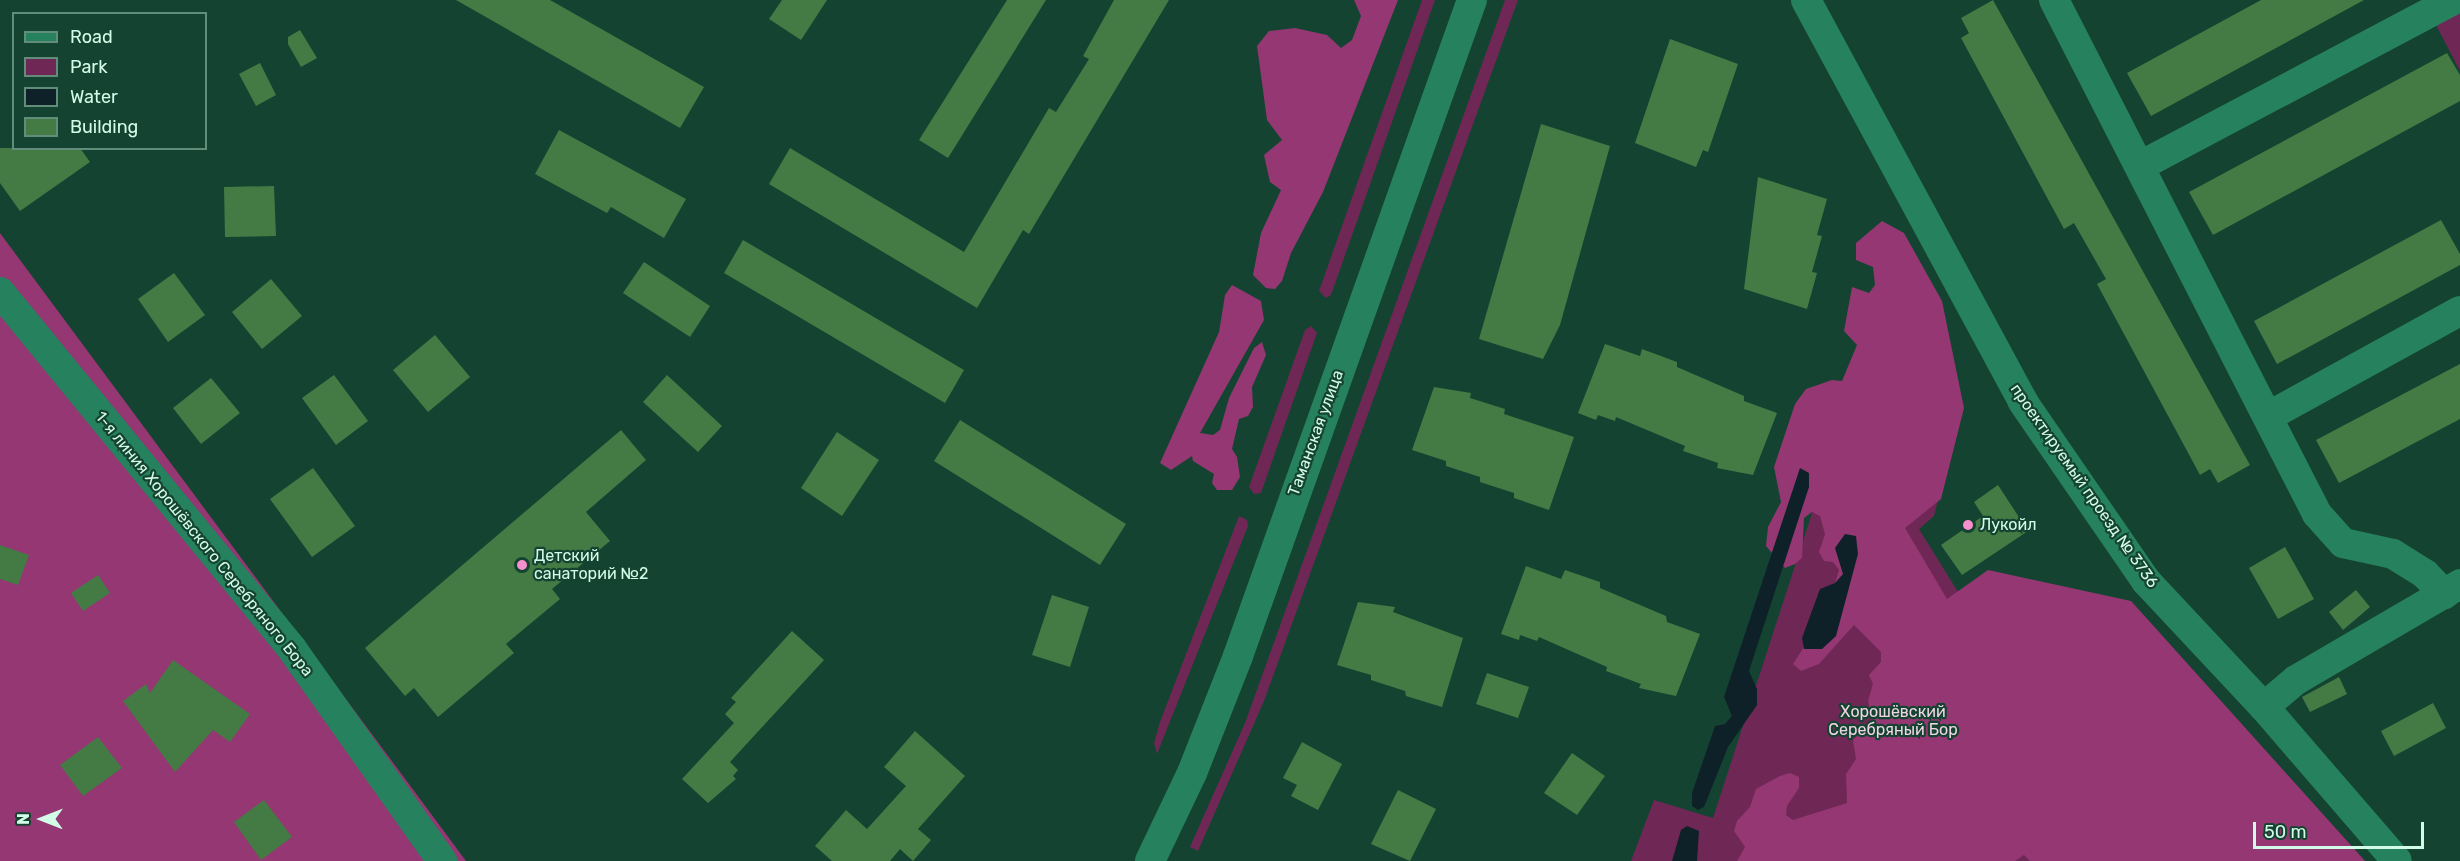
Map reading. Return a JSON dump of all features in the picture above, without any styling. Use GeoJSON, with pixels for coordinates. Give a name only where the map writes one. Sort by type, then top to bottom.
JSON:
{"type":"FeatureCollection","features":[{"type":"Feature","properties":{"kind":"street","name":"Таманская улица"},"geometry":{"type":"LineString","coordinates":[[1149,861],[1192,772],[1238,656],[1472,0]]}},
{"type":"Feature","properties":{"kind":"street","name":"проектируемый проезд № 3736"},"geometry":{"type":"LineString","coordinates":[[1806,0],[2023,402],[2146,581],[2264,707],[2397,861]]}},
{"type":"Feature","properties":{"kind":"street"},"geometry":{"type":"LineString","coordinates":[[2054,0],[2308,498],[2334,536],[2358,549],[2393,554],[2452,589]]}},
{"type":"Feature","properties":{"kind":"street"},"geometry":{"type":"LineString","coordinates":[[2140,166],[2453,0]]}},
{"type":"Feature","properties":{"kind":"street","name":"1-я линия Хорошёвского Серебряного Бора"},"geometry":{"type":"LineString","coordinates":[[0,292],[9,322],[292,649],[441,861]]}},
{"type":"Feature","properties":{"kind":"street"},"geometry":{"type":"LineString","coordinates":[[2268,416],[2460,311]]}},
{"type":"Feature","properties":{"kind":"street"},"geometry":{"type":"LineString","coordinates":[[2264,707],[2296,680],[2452,589]]}},
{"type":"Feature","properties":{"kind":"green space"},"geometry":{"type":"Polygon","coordinates":[[[1354,0],[1398,0],[1323,192],[1291,253],[1282,281],[1275,289],[1266,288],[1253,275],[1261,233],[1281,190],[1270,182],[1264,155],[1282,140],[1267,120],[1257,46],[1269,31],[1295,28],[1327,35],[1341,48],[1352,40],[1361,16],[1354,0]]]}},
{"type":"Feature","properties":{"kind":"green space"},"geometry":{"type":"Polygon","coordinates":[[[1422,0],[1435,0],[1331,295],[1326,298],[1319,291],[1422,0]]]}},
{"type":"Feature","properties":{"kind":"green space"},"geometry":{"type":"Polygon","coordinates":[[[1505,0],[1518,0],[1264,701],[1198,851],[1190,847],[1245,723],[1505,0]]]}},
{"type":"Feature","properties":{"kind":"green space"},"geometry":{"type":"Polygon","coordinates":[[[2423,0],[2460,0],[2460,71],[2423,0]]]}},
{"type":"Feature","properties":{"kind":"green space","name":"Хорошёвский Серебряный Бор"},"geometry":{"type":"Polygon","coordinates":[[[1882,221],[1904,233],[1942,301],[1964,408],[1941,499],[1905,528],[1947,599],[1988,570],[2131,601],[2365,861],[2030,861],[2024,855],[2015,861],[1737,861],[1745,847],[1734,831],[1737,821],[1750,807],[1756,789],[1780,776],[1790,773],[1799,777],[1799,788],[1787,806],[1786,815],[1793,820],[1847,803],[1846,774],[1856,759],[1853,740],[1872,719],[1868,701],[1873,684],[1869,675],[1881,662],[1881,652],[1854,625],[1819,664],[1801,671],[1793,664],[1827,611],[1839,570],[1833,562],[1824,561],[1819,552],[1825,534],[1820,516],[1812,512],[1804,518],[1802,558],[1795,564],[1785,568],[1766,546],[1768,527],[1781,502],[1774,467],[1795,404],[1806,389],[1832,380],[1842,381],[1857,345],[1844,331],[1852,287],[1869,293],[1875,285],[1873,267],[1856,260],[1856,243],[1882,221]]]}},
{"type":"Feature","properties":{"kind":"green space"},"geometry":{"type":"Polygon","coordinates":[[[0,233],[466,861],[0,861],[0,233]]]}},
{"type":"Feature","properties":{"kind":"green space","name":"Хорошёвский Серебряный Бор"},"geometry":{"type":"Polygon","coordinates":[[[1895,258],[1958,418],[1934,516],[1919,529],[1963,600],[1997,593],[2131,601],[2365,861],[1631,861],[1654,800],[1713,818],[1895,258]]]}},
{"type":"Feature","properties":{"kind":"green space"},"geometry":{"type":"Polygon","coordinates":[[[1232,285],[1261,301],[1264,320],[1200,433],[1213,435],[1220,430],[1229,398],[1254,348],[1262,342],[1266,355],[1252,387],[1253,407],[1248,416],[1239,419],[1232,449],[1237,457],[1240,477],[1232,490],[1217,490],[1212,483],[1214,474],[1193,461],[1192,456],[1171,470],[1160,463],[1219,332],[1225,295],[1232,285]]]}},
{"type":"Feature","properties":{"kind":"green space"},"geometry":{"type":"Polygon","coordinates":[[[1311,326],[1317,333],[1261,493],[1254,494],[1249,487],[1305,330],[1311,326]]]}},
{"type":"Feature","properties":{"kind":"green space"},"geometry":{"type":"Polygon","coordinates":[[[1239,516],[1247,520],[1248,526],[1157,754],[1154,743],[1160,722],[1239,516]]]}},
{"type":"Feature","properties":{"kind":"water"},"geometry":{"type":"Polygon","coordinates":[[[1800,468],[1809,473],[1809,487],[1749,671],[1757,689],[1757,705],[1728,747],[1704,807],[1698,810],[1692,806],[1692,793],[1715,726],[1725,724],[1732,716],[1724,697],[1800,468]]]}},
{"type":"Feature","properties":{"kind":"water"},"geometry":{"type":"Polygon","coordinates":[[[1845,534],[1856,536],[1858,554],[1836,636],[1822,649],[1804,649],[1802,638],[1820,589],[1835,583],[1843,574],[1835,548],[1845,534]]]}},
{"type":"Feature","properties":{"kind":"water"},"geometry":{"type":"Polygon","coordinates":[[[1687,826],[1699,831],[1697,861],[1672,861],[1681,830],[1687,826]]]}},
{"type":"Feature","properties":{"kind":"building"},"geometry":{"type":"Polygon","coordinates":[[[456,0],[550,0],[704,87],[680,128],[456,0]]]}},
{"type":"Feature","properties":{"kind":"building"},"geometry":{"type":"Polygon","coordinates":[[[782,0],[827,0],[801,40],[769,19],[782,0]]]}},
{"type":"Feature","properties":{"kind":"building"},"geometry":{"type":"Polygon","coordinates":[[[1007,0],[1046,0],[948,158],[919,140],[1007,0]]]}},
{"type":"Feature","properties":{"kind":"building"},"geometry":{"type":"Polygon","coordinates":[[[1114,0],[1169,0],[1029,234],[1023,230],[977,308],[769,184],[790,148],[964,252],[1049,108],[1056,112],[1089,59],[1083,56],[1114,0]]]}},
{"type":"Feature","properties":{"kind":"building"},"geometry":{"type":"Polygon","coordinates":[[[1993,0],[2250,465],[2218,483],[2210,469],[2200,475],[2097,284],[2106,279],[2074,223],[2064,229],[1961,38],[1969,33],[1961,18],[1993,0]]]}},
{"type":"Feature","properties":{"kind":"building"},"geometry":{"type":"Polygon","coordinates":[[[2261,0],[2364,0],[2151,116],[2127,73],[2261,0]]]}},
{"type":"Feature","properties":{"kind":"building"},"geometry":{"type":"Polygon","coordinates":[[[300,30],[317,58],[301,67],[288,44],[288,37],[300,30]]]}},
{"type":"Feature","properties":{"kind":"building"},"geometry":{"type":"Polygon","coordinates":[[[1670,39],[1738,64],[1708,152],[1703,150],[1696,167],[1635,143],[1670,39]]]}},
{"type":"Feature","properties":{"kind":"building"},"geometry":{"type":"Polygon","coordinates":[[[2447,53],[2460,75],[2460,101],[2213,235],[2189,192],[2447,53]]]}},
{"type":"Feature","properties":{"kind":"building"},"geometry":{"type":"Polygon","coordinates":[[[260,63],[276,95],[256,106],[239,74],[260,63]]]}},
{"type":"Feature","properties":{"kind":"building"},"geometry":{"type":"Polygon","coordinates":[[[1541,124],[1610,146],[1560,325],[1543,359],[1479,339],[1541,124]]]}},
{"type":"Feature","properties":{"kind":"building"},"geometry":{"type":"Polygon","coordinates":[[[559,130],[686,199],[664,238],[611,207],[607,213],[535,174],[559,130]]]}},
{"type":"Feature","properties":{"kind":"building"},"geometry":{"type":"Polygon","coordinates":[[[0,148],[81,150],[90,162],[20,211],[0,183],[0,148]]]}},
{"type":"Feature","properties":{"kind":"building"},"geometry":{"type":"Polygon","coordinates":[[[1758,177],[1827,199],[1817,235],[1822,236],[1812,272],[1817,273],[1807,309],[1744,289],[1758,177]]]}},
{"type":"Feature","properties":{"kind":"building"},"geometry":{"type":"Polygon","coordinates":[[[274,186],[276,236],[225,237],[224,187],[274,186]]]}},
{"type":"Feature","properties":{"kind":"building"},"geometry":{"type":"Polygon","coordinates":[[[2441,220],[2460,254],[2460,265],[2277,364],[2254,321],[2441,220]]]}},
{"type":"Feature","properties":{"kind":"building"},"geometry":{"type":"Polygon","coordinates":[[[743,240],[964,370],[945,403],[724,273],[743,240]]]}},
{"type":"Feature","properties":{"kind":"building"},"geometry":{"type":"Polygon","coordinates":[[[644,262],[710,306],[690,337],[623,293],[644,262]]]}},
{"type":"Feature","properties":{"kind":"building"},"geometry":{"type":"Polygon","coordinates":[[[174,273],[205,315],[168,342],[138,299],[174,273]]]}},
{"type":"Feature","properties":{"kind":"building"},"geometry":{"type":"Polygon","coordinates":[[[271,279],[302,316],[262,349],[232,312],[271,279]]]}},
{"type":"Feature","properties":{"kind":"building"},"geometry":{"type":"Polygon","coordinates":[[[435,335],[470,377],[428,412],[393,370],[435,335]]]}},
{"type":"Feature","properties":{"kind":"building"},"geometry":{"type":"Polygon","coordinates":[[[1605,344],[1640,356],[1642,349],[1677,362],[1677,367],[1744,396],[1744,401],[1777,413],[1753,475],[1717,468],[1718,463],[1683,451],[1685,446],[1616,417],[1615,421],[1598,415],[1596,420],[1578,413],[1605,344]]]}},
{"type":"Feature","properties":{"kind":"building"},"geometry":{"type":"Polygon","coordinates":[[[2460,364],[2460,419],[2339,483],[2316,440],[2460,364]]]}},
{"type":"Feature","properties":{"kind":"building"},"geometry":{"type":"Polygon","coordinates":[[[334,375],[368,421],[336,445],[302,398],[334,375]]]}},
{"type":"Feature","properties":{"kind":"building"},"geometry":{"type":"Polygon","coordinates":[[[667,375],[722,426],[698,452],[643,402],[667,375]]]}},
{"type":"Feature","properties":{"kind":"building"},"geometry":{"type":"Polygon","coordinates":[[[211,378],[240,413],[201,444],[173,408],[211,378]]]}},
{"type":"Feature","properties":{"kind":"building"},"geometry":{"type":"Polygon","coordinates":[[[1434,387],[1471,393],[1470,398],[1505,409],[1504,414],[1574,437],[1549,510],[1514,498],[1514,493],[1480,482],[1480,477],[1446,466],[1446,461],[1412,450],[1434,387]]]}},
{"type":"Feature","properties":{"kind":"building"},"geometry":{"type":"Polygon","coordinates":[[[960,420],[1126,524],[1100,565],[934,461],[960,420]]]}},
{"type":"Feature","properties":{"kind":"building","name":"Детский санаторий №2"},"geometry":{"type":"Polygon","coordinates":[[[621,430],[646,460],[586,512],[610,541],[552,589],[560,599],[506,644],[514,653],[438,717],[414,688],[405,696],[365,648],[621,430]]]}},
{"type":"Feature","properties":{"kind":"building"},"geometry":{"type":"Polygon","coordinates":[[[837,432],[879,460],[842,516],[801,488],[837,432]]]}},
{"type":"Feature","properties":{"kind":"building"},"geometry":{"type":"Polygon","coordinates":[[[313,468],[355,526],[312,557],[270,499],[313,468]]]}},
{"type":"Feature","properties":{"kind":"building"},"geometry":{"type":"Polygon","coordinates":[[[1998,485],[2028,531],[1962,575],[1941,545],[1983,516],[1974,502],[1998,485]]]}},
{"type":"Feature","properties":{"kind":"building"},"geometry":{"type":"Polygon","coordinates":[[[0,545],[29,555],[18,585],[0,579],[0,545]]]}},
{"type":"Feature","properties":{"kind":"building"},"geometry":{"type":"Polygon","coordinates":[[[2285,547],[2314,599],[2278,619],[2249,568],[2285,547]]]}},
{"type":"Feature","properties":{"kind":"building"},"geometry":{"type":"Polygon","coordinates":[[[1526,566],[1561,579],[1565,570],[1600,582],[1600,588],[1666,616],[1667,622],[1700,634],[1676,696],[1639,688],[1641,684],[1606,671],[1607,667],[1539,637],[1537,641],[1520,635],[1519,640],[1501,634],[1526,566]]]}},
{"type":"Feature","properties":{"kind":"building"},"geometry":{"type":"Polygon","coordinates":[[[98,575],[110,593],[83,611],[71,593],[98,575]]]}},
{"type":"Feature","properties":{"kind":"building"},"geometry":{"type":"Polygon","coordinates":[[[2356,590],[2370,607],[2343,630],[2329,612],[2356,590]]]}},
{"type":"Feature","properties":{"kind":"building"},"geometry":{"type":"Polygon","coordinates":[[[1052,595],[1089,607],[1070,667],[1032,655],[1052,595]]]}},
{"type":"Feature","properties":{"kind":"building"},"geometry":{"type":"Polygon","coordinates":[[[1358,602],[1395,607],[1393,612],[1463,638],[1442,707],[1406,696],[1405,691],[1371,680],[1371,675],[1337,665],[1358,602]]]}},
{"type":"Feature","properties":{"kind":"building"},"geometry":{"type":"Polygon","coordinates":[[[792,631],[824,660],[730,762],[738,770],[733,776],[736,779],[708,803],[682,779],[734,723],[725,714],[736,702],[731,698],[792,631]]]}},
{"type":"Feature","properties":{"kind":"building"},"geometry":{"type":"Polygon","coordinates":[[[173,660],[250,714],[230,742],[213,730],[175,772],[123,701],[146,684],[150,693],[173,660]]]}},
{"type":"Feature","properties":{"kind":"building"},"geometry":{"type":"Polygon","coordinates":[[[1487,673],[1529,687],[1518,718],[1476,704],[1487,673]]]}},
{"type":"Feature","properties":{"kind":"building"},"geometry":{"type":"Polygon","coordinates":[[[2339,677],[2347,694],[2310,712],[2302,697],[2339,677]]]}},
{"type":"Feature","properties":{"kind":"building"},"geometry":{"type":"Polygon","coordinates":[[[2433,703],[2446,728],[2394,756],[2381,731],[2433,703]]]}},
{"type":"Feature","properties":{"kind":"building"},"geometry":{"type":"Polygon","coordinates":[[[915,731],[965,776],[918,829],[931,840],[913,861],[900,849],[890,861],[832,861],[815,846],[846,810],[867,829],[906,786],[884,767],[915,731]]]}},
{"type":"Feature","properties":{"kind":"building"},"geometry":{"type":"Polygon","coordinates":[[[98,737],[122,768],[83,796],[60,765],[98,737]]]}},
{"type":"Feature","properties":{"kind":"building"},"geometry":{"type":"Polygon","coordinates":[[[1302,742],[1342,764],[1318,810],[1291,796],[1297,785],[1283,778],[1302,742]]]}},
{"type":"Feature","properties":{"kind":"building"},"geometry":{"type":"Polygon","coordinates":[[[1572,753],[1605,776],[1577,815],[1544,793],[1572,753]]]}},
{"type":"Feature","properties":{"kind":"building"},"geometry":{"type":"Polygon","coordinates":[[[1398,790],[1436,809],[1410,861],[1371,844],[1398,790]]]}},
{"type":"Feature","properties":{"kind":"building"},"geometry":{"type":"Polygon","coordinates":[[[264,800],[292,837],[261,860],[234,822],[264,800]]]}},
{"type":"Feature","properties":{"kind":"place","name":"Лукойл"},"geometry":{"type":"Point","coordinates":[1968,525]}},
{"type":"Feature","properties":{"kind":"place","name":"Детский санаторий №2"},"geometry":{"type":"Point","coordinates":[522,565]}}]}
